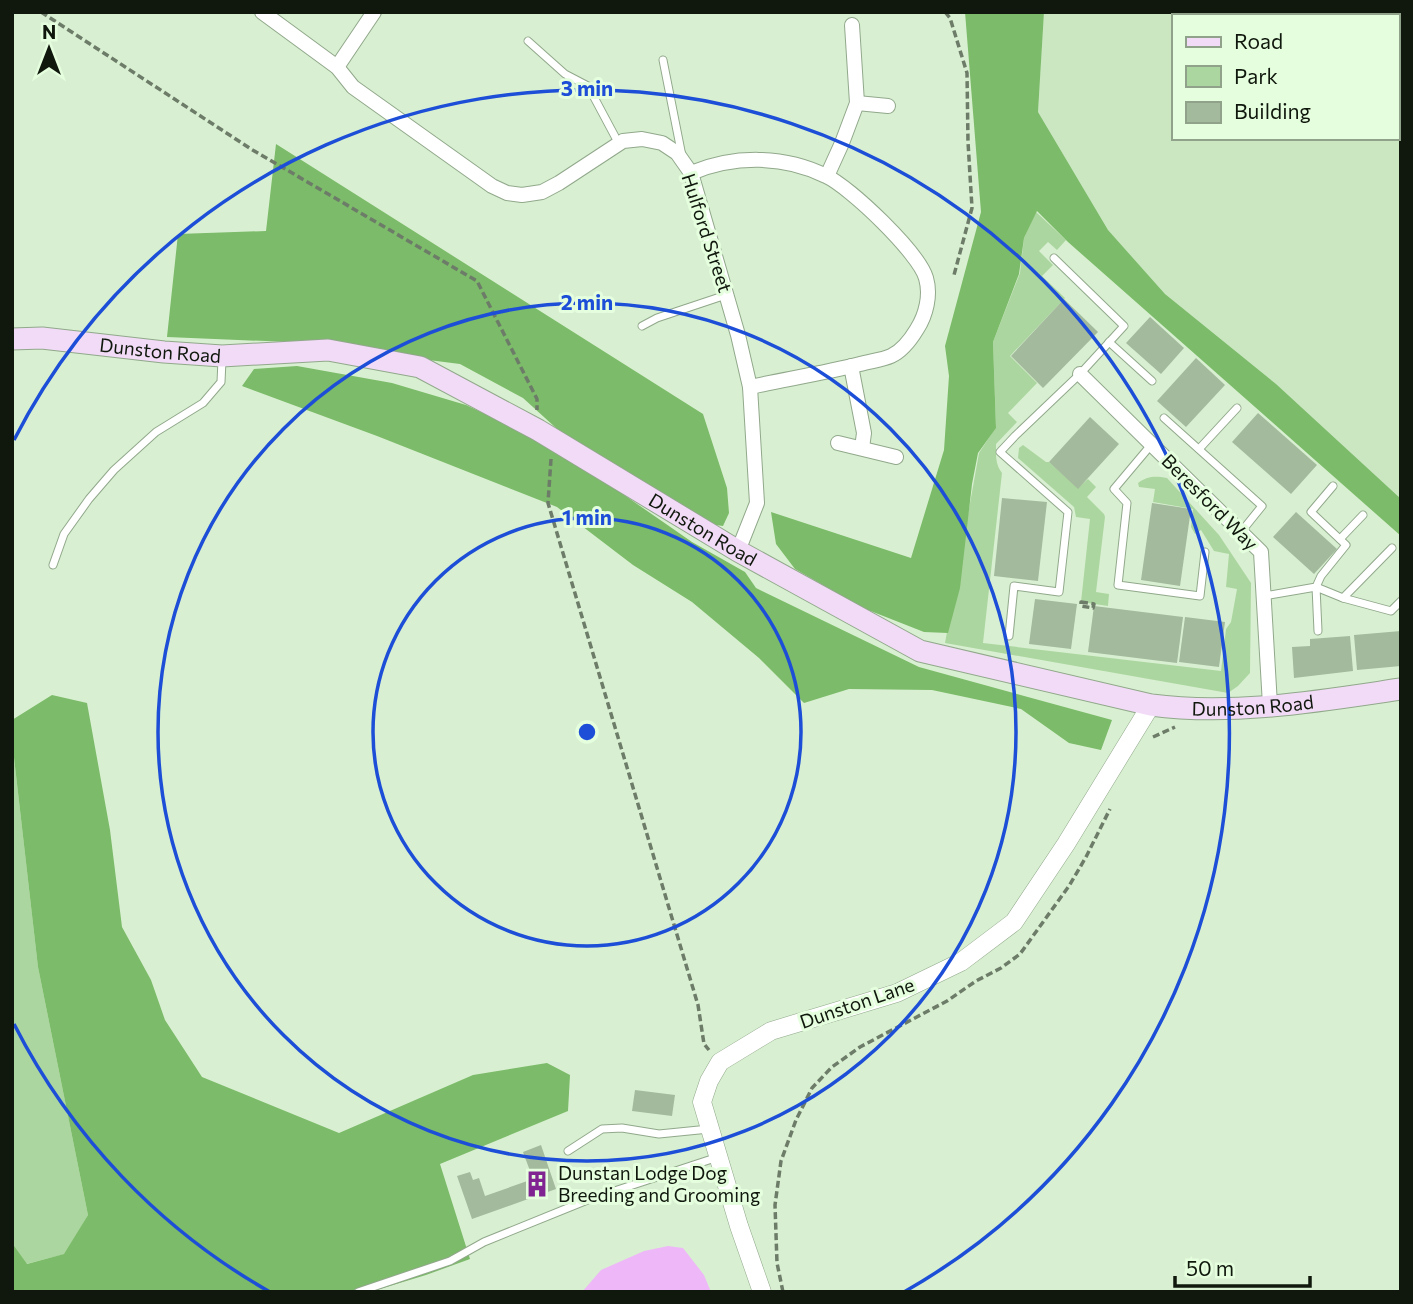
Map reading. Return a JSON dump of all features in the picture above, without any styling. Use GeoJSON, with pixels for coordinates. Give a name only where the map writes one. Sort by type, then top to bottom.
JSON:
{"type":"FeatureCollection","features":[{"type":"Feature","properties":{"kind":"main road","name":"Dunston Road"},"geometry":{"type":"LineString","coordinates":[[12,339],[43,338],[222,356],[328,350],[420,367],[538,430],[738,551],[920,651],[1151,705],[1180,709],[1270,705],[1401,689]]}},
{"type":"Feature","properties":{"kind":"street","name":"Hulford Street"},"geometry":{"type":"LineString","coordinates":[[262,12],[337,66],[352,87],[492,186],[507,193],[522,195],[542,192],[623,141],[642,139],[662,142],[677,153],[688,168],[727,295],[750,387],[757,503],[738,551]]}},
{"type":"Feature","properties":{"kind":"street"},"geometry":{"type":"LineString","coordinates":[[337,66],[374,12]]}},
{"type":"Feature","properties":{"kind":"street"},"geometry":{"type":"LineString","coordinates":[[827,176],[857,103],[852,25]]}},
{"type":"Feature","properties":{"kind":"street"},"geometry":{"type":"LineString","coordinates":[[857,103],[888,106]]}},
{"type":"Feature","properties":{"kind":"street"},"geometry":{"type":"LineString","coordinates":[[688,168],[748,159],[805,167],[827,176],[844,187],[887,226],[920,264],[926,279],[928,300],[923,320],[912,338],[893,355],[750,387]]}},
{"type":"Feature","properties":{"kind":"street"},"geometry":{"type":"LineString","coordinates":[[851,366],[864,433],[862,448]]}},
{"type":"Feature","properties":{"kind":"street","name":"Beresford Way"},"geometry":{"type":"LineString","coordinates":[[1080,373],[1261,552],[1270,705]]}},
{"type":"Feature","properties":{"kind":"street"},"geometry":{"type":"LineString","coordinates":[[838,443],[896,457]]}},
{"type":"Feature","properties":{"kind":"street","name":"Dunston Lane"},"geometry":{"type":"LineString","coordinates":[[720,1062],[771,1031],[897,993],[961,962],[1014,922],[1066,844],[1151,705]]}},
{"type":"Feature","properties":{"kind":"street"},"geometry":{"type":"LineString","coordinates":[[720,1062],[709,1081],[702,1102],[762,1292]]}},
{"type":"Feature","properties":{"kind":"lane"},"geometry":{"type":"LineString","coordinates":[[528,41],[565,74],[588,86],[619,144]]}},
{"type":"Feature","properties":{"kind":"lane"},"geometry":{"type":"LineString","coordinates":[[663,60],[688,168]]}},
{"type":"Feature","properties":{"kind":"lane"},"geometry":{"type":"LineString","coordinates":[[1009,636],[1014,586],[1059,592],[1068,512],[1000,452],[1124,326],[1054,258]]}},
{"type":"Feature","properties":{"kind":"lane"},"geometry":{"type":"LineString","coordinates":[[642,326],[657,318],[727,295]]}},
{"type":"Feature","properties":{"kind":"lane"},"geometry":{"type":"LineString","coordinates":[[1109,342],[1152,381]]}},
{"type":"Feature","properties":{"kind":"lane"},"geometry":{"type":"LineString","coordinates":[[53,565],[64,534],[114,470],[156,432],[203,403],[221,382],[222,356]]}},
{"type":"Feature","properties":{"kind":"lane"},"geometry":{"type":"LineString","coordinates":[[1199,449],[1237,408]]}},
{"type":"Feature","properties":{"kind":"lane"},"geometry":{"type":"LineString","coordinates":[[1164,418],[1262,506],[1241,532]]}},
{"type":"Feature","properties":{"kind":"lane"},"geometry":{"type":"LineString","coordinates":[[1152,444],[1114,489],[1127,503],[1118,585],[1200,596],[1205,552]]}},
{"type":"Feature","properties":{"kind":"lane"},"geometry":{"type":"LineString","coordinates":[[1318,631],[1316,587],[1321,576],[1346,545],[1311,512],[1333,486]]}},
{"type":"Feature","properties":{"kind":"lane"},"geometry":{"type":"LineString","coordinates":[[1340,539],[1363,514]]}},
{"type":"Feature","properties":{"kind":"lane"},"geometry":{"type":"LineString","coordinates":[[1343,598],[1392,548]]}},
{"type":"Feature","properties":{"kind":"lane"},"geometry":{"type":"LineString","coordinates":[[1264,596],[1316,587],[1343,598],[1391,611],[1401,601]]}},
{"type":"Feature","properties":{"kind":"lane"},"geometry":{"type":"LineString","coordinates":[[568,1151],[602,1129],[622,1128],[659,1134],[710,1129]]}},
{"type":"Feature","properties":{"kind":"lane"},"geometry":{"type":"LineString","coordinates":[[358,1292],[450,1261],[484,1242],[590,1199],[718,1156]]}},
{"type":"Feature","properties":{"kind":"path"},"geometry":{"type":"LineString","coordinates":[[41,12],[251,149],[477,281],[537,400],[538,430]]}},
{"type":"Feature","properties":{"kind":"path"},"geometry":{"type":"LineString","coordinates":[[945,12],[950,18],[967,73],[972,208],[954,275]]}},
{"type":"Feature","properties":{"kind":"path"},"geometry":{"type":"LineString","coordinates":[[549,467],[548,503],[698,1005],[704,1044],[720,1062]]}},
{"type":"Feature","properties":{"kind":"path"},"geometry":{"type":"LineString","coordinates":[[1150,739],[1156,734],[1175,728],[1180,709]]}},
{"type":"Feature","properties":{"kind":"path"},"geometry":{"type":"LineString","coordinates":[[783,1292],[777,1263],[775,1205],[780,1161],[812,1088],[832,1067],[860,1048],[947,1001],[1020,954],[1069,886],[1111,807]]}},
{"type":"Feature","properties":{"kind":"shaded area"},"geometry":{"type":"Polygon","coordinates":[[[1044,12],[1401,12],[1401,503],[1165,294],[1108,230],[1038,112],[1044,12]]]}},
{"type":"Feature","properties":{"kind":"shaded area"},"geometry":{"type":"Polygon","coordinates":[[[668,1246],[683,1248],[704,1275],[711,1292],[582,1292],[601,1270],[644,1251],[668,1246]]]}},
{"type":"Feature","properties":{"kind":"green space"},"geometry":{"type":"Polygon","coordinates":[[[965,12],[1044,12],[1038,112],[1108,230],[1165,294],[1276,384],[1401,499],[1401,536],[1068,242],[1037,211],[1024,238],[1019,274],[993,342],[996,428],[978,453],[960,588],[948,633],[924,632],[863,608],[795,569],[776,544],[771,512],[911,558],[944,450],[949,376],[945,346],[981,212],[965,12]]]}},
{"type":"Feature","properties":{"kind":"green space"},"geometry":{"type":"Polygon","coordinates":[[[276,144],[703,414],[727,488],[729,513],[723,526],[702,523],[577,447],[523,398],[460,364],[397,356],[338,344],[167,337],[178,234],[266,231],[276,144]]]}},
{"type":"Feature","properties":{"kind":"green space"},"geometry":{"type":"Polygon","coordinates":[[[1036,212],[1066,240],[1057,250],[1048,242],[1039,251],[1053,265],[1042,276],[1065,298],[1010,356],[1037,383],[1008,413],[1017,422],[996,444],[997,463],[1002,473],[983,643],[1221,671],[1226,629],[1231,622],[1237,589],[1226,587],[1229,554],[1214,551],[1201,530],[1195,534],[1191,527],[1193,509],[1153,502],[1155,489],[1139,487],[1138,483],[1152,477],[1167,478],[1219,535],[1251,583],[1250,673],[1228,693],[945,643],[979,453],[996,427],[993,342],[1020,273],[1024,238],[1036,212]]]}},
{"type":"Feature","properties":{"kind":"green space"},"geometry":{"type":"Polygon","coordinates":[[[297,366],[392,383],[466,405],[552,445],[692,542],[745,572],[756,588],[919,667],[1112,720],[1101,750],[1069,743],[1021,709],[932,690],[849,689],[804,703],[759,658],[692,602],[633,565],[557,507],[242,386],[254,369],[297,366]]]}},
{"type":"Feature","properties":{"kind":"green space"},"geometry":{"type":"Polygon","coordinates":[[[1023,445],[1049,462],[1078,488],[1088,479],[1096,487],[1087,497],[1105,517],[1096,592],[1109,594],[1108,606],[1081,602],[1090,519],[1076,517],[1074,507],[1018,458],[1019,448],[1023,445]]]}},
{"type":"Feature","properties":{"kind":"green space"},"geometry":{"type":"Polygon","coordinates":[[[52,695],[87,703],[110,830],[122,927],[151,980],[165,1020],[202,1077],[339,1133],[473,1075],[547,1063],[570,1075],[568,1111],[440,1164],[470,1259],[370,1292],[12,1292],[12,1243],[27,1264],[64,1254],[88,1215],[38,967],[12,740],[12,720],[52,695]]]}},
{"type":"Feature","properties":{"kind":"green space"},"geometry":{"type":"Polygon","coordinates":[[[12,740],[38,967],[88,1215],[65,1254],[26,1264],[12,1243],[12,740]]]}},
{"type":"Feature","properties":{"kind":"building"},"geometry":{"type":"Polygon","coordinates":[[[1064,299],[1098,332],[1043,388],[1011,356],[1064,299]]]}},
{"type":"Feature","properties":{"kind":"building"},"geometry":{"type":"Polygon","coordinates":[[[1150,317],[1184,348],[1161,374],[1126,343],[1150,317]]]}},
{"type":"Feature","properties":{"kind":"building"},"geometry":{"type":"Polygon","coordinates":[[[1196,358],[1225,385],[1186,427],[1157,401],[1196,358]]]}},
{"type":"Feature","properties":{"kind":"building"},"geometry":{"type":"Polygon","coordinates":[[[1258,413],[1317,465],[1291,494],[1232,442],[1258,413]]]}},
{"type":"Feature","properties":{"kind":"building"},"geometry":{"type":"Polygon","coordinates":[[[1090,417],[1119,444],[1078,489],[1049,462],[1090,417]]]}},
{"type":"Feature","properties":{"kind":"building"},"geometry":{"type":"Polygon","coordinates":[[[1002,498],[1047,502],[1038,581],[994,576],[1002,498]]]}},
{"type":"Feature","properties":{"kind":"building"},"geometry":{"type":"Polygon","coordinates":[[[1152,503],[1191,509],[1180,586],[1141,580],[1152,503]]]}},
{"type":"Feature","properties":{"kind":"building"},"geometry":{"type":"Polygon","coordinates":[[[1296,512],[1337,549],[1314,574],[1273,537],[1296,512]]]}},
{"type":"Feature","properties":{"kind":"building"},"geometry":{"type":"Polygon","coordinates":[[[1035,599],[1077,604],[1071,649],[1029,644],[1035,599]]]}},
{"type":"Feature","properties":{"kind":"building"},"geometry":{"type":"Polygon","coordinates":[[[1094,606],[1183,617],[1177,663],[1088,652],[1094,606]]]}},
{"type":"Feature","properties":{"kind":"building"},"geometry":{"type":"Polygon","coordinates":[[[1185,617],[1225,622],[1219,667],[1179,662],[1185,617]]]}},
{"type":"Feature","properties":{"kind":"building"},"geometry":{"type":"Polygon","coordinates":[[[1401,631],[1401,666],[1357,670],[1354,635],[1401,631]]]}},
{"type":"Feature","properties":{"kind":"building"},"geometry":{"type":"Polygon","coordinates":[[[1350,636],[1353,671],[1294,678],[1292,647],[1310,646],[1310,639],[1350,636]]]}},
{"type":"Feature","properties":{"kind":"building"},"geometry":{"type":"Polygon","coordinates":[[[635,1090],[675,1095],[672,1116],[632,1111],[635,1090]]]}},
{"type":"Feature","properties":{"kind":"building","name":"Dunstan Lodge Dog Breeding and Grooming"},"geometry":{"type":"Polygon","coordinates":[[[541,1145],[556,1189],[472,1219],[457,1176],[470,1172],[473,1180],[479,1178],[485,1196],[533,1179],[523,1152],[541,1145]]]}},
{"type":"Feature","properties":{"kind":"place","name":"Dunstan Lodge Dog Breeding and Grooming"},"geometry":{"type":"Point","coordinates":[537,1184]}}]}
